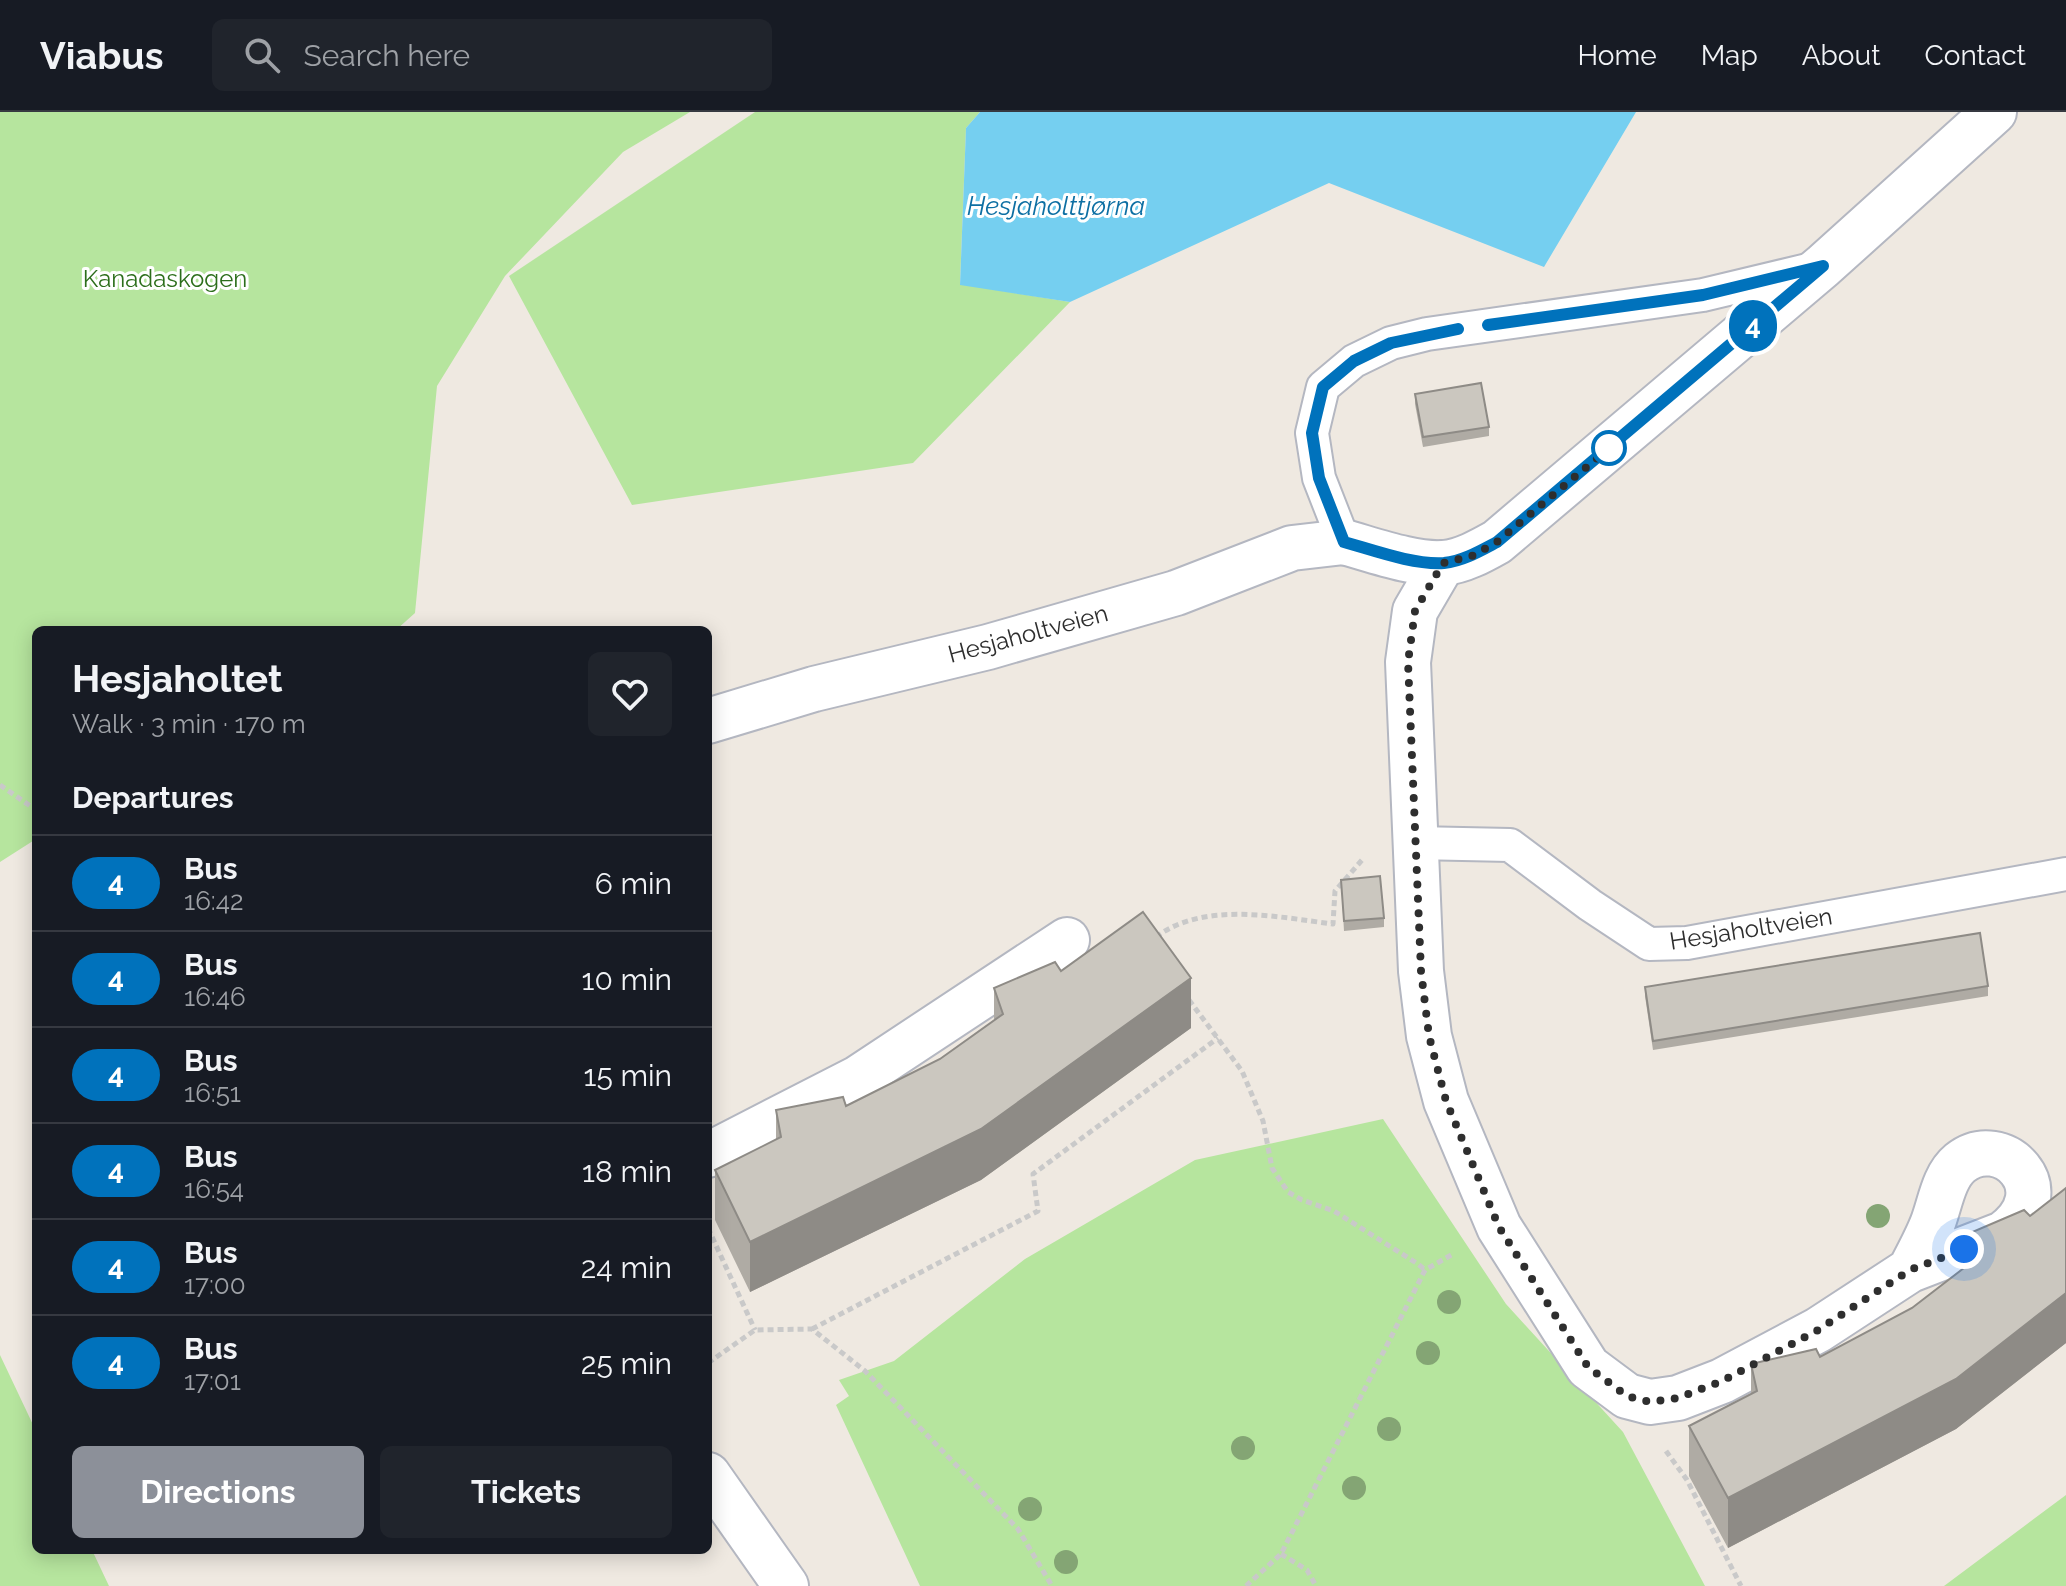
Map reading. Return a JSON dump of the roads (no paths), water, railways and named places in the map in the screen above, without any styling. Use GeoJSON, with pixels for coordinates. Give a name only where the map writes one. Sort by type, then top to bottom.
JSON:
{"type":"FeatureCollection","features":[{"type":"Feature","properties":{"kind":"street","name":"Hesjaholtveien"},"geometry":{"type":"LineString","coordinates":[[712,720],[814,689],[988,647],[1176,593],[1292,548],[1344,542],[1398,557],[1443,563],[1472,556],[1497,542],[1823,266],[1994,112]]}},
{"type":"Feature","properties":{"kind":"street"},"geometry":{"type":"LineString","coordinates":[[1443,563],[1415,611],[1408,662],[1421,971],[1429,1036],[1446,1101],[1499,1227],[1588,1367],[1627,1396],[1650,1402],[1678,1398],[1722,1381],[1818,1330],[1910,1270]]}},
{"type":"Feature","properties":{"kind":"street"},"geometry":{"type":"LineString","coordinates":[[712,1153],[858,1078],[1067,940]]}},
{"type":"Feature","properties":{"kind":"street"},"geometry":{"type":"LineString","coordinates":[[712,1481],[786,1586]]}},
{"type":"Feature","properties":{"kind":"lane","name":"Hesjaholtveien"},"geometry":{"type":"LineString","coordinates":[[1344,542],[1319,478],[1312,433],[1323,387],[1354,361],[1391,343],[1427,334],[1703,295],[1823,266]]}},
{"type":"Feature","properties":{"kind":"lane","name":"Hesjaholtveien"},"geometry":{"type":"LineString","coordinates":[[1415,843],[1510,845],[1590,905],[1649,944],[1687,943],[2066,874]]}},
{"type":"Feature","properties":{"kind":"water","name":"Hesjaholttjørna"},"geometry":{"type":"Polygon","coordinates":[[[980,112],[1636,112],[1544,267],[1329,183],[1070,302],[960,285],[966,128],[980,112]]]}},
{"type":"Feature","properties":{"kind":"park label","name":"Kanadaskogen"},"geometry":{"type":"Point","coordinates":[165,279]}}]}
